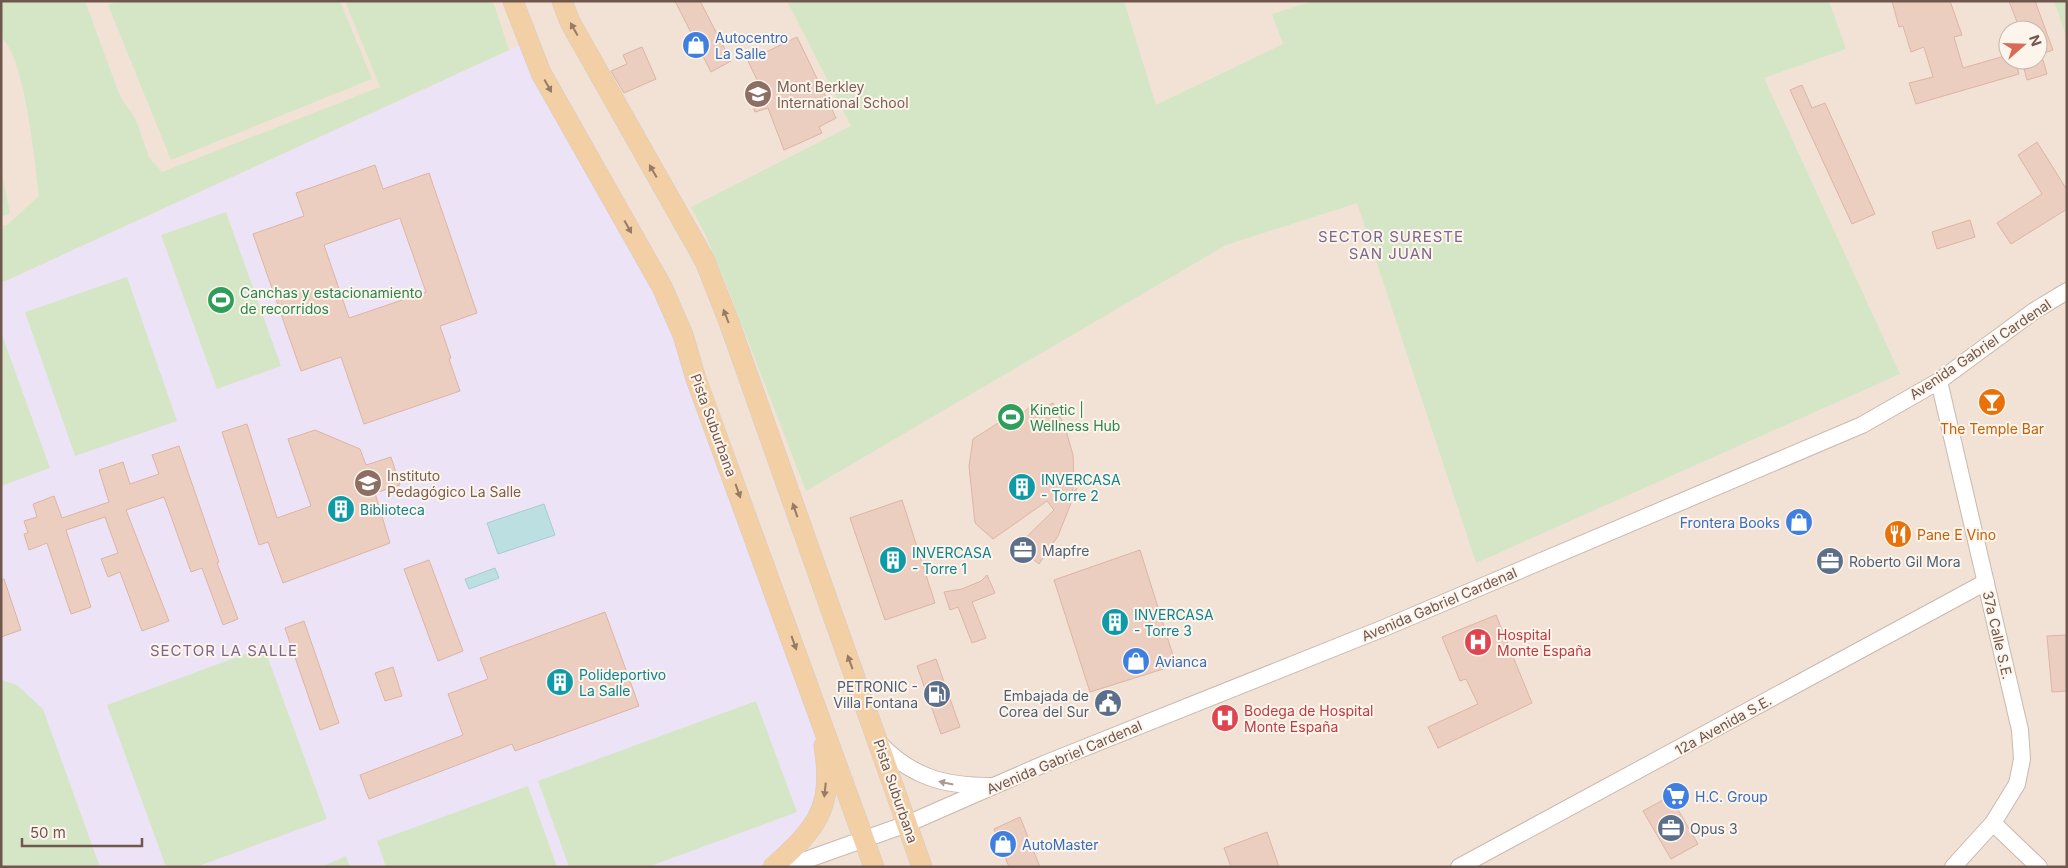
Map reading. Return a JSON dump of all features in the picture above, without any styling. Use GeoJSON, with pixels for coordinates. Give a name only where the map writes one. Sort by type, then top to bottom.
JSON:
{"type":"FeatureCollection","features":[{"type":"Feature","properties":{"kind":"main road","name":"Pista Suburbana"},"geometry":{"type":"LineString","coordinates":[[513,1],[541,74],[662,287],[683,335],[696,379],[874,867]]}},
{"type":"Feature","properties":{"kind":"main road","name":"Pista Suburbana"},"geometry":{"type":"LineString","coordinates":[[562,1],[570,22],[704,261],[732,330],[922,867]]}},
{"type":"Feature","properties":{"kind":"main road"},"geometry":{"type":"LineString","coordinates":[[773,867],[805,837],[816,822],[823,806],[826,768],[817,707]]}},
{"type":"Feature","properties":{"kind":"street","name":"Avenida Gabriel Cardenal"},"geometry":{"type":"LineString","coordinates":[[786,867],[907,824],[1044,764],[1384,628],[1862,425],[1939,380],[2034,311],[2067,291]]}},
{"type":"Feature","properties":{"kind":"street","name":"37a Calle S.E."},"geometry":{"type":"LineString","coordinates":[[1939,380],[2020,730],[2022,759],[2017,784],[1993,823],[1953,867]]}},
{"type":"Feature","properties":{"kind":"street","name":"12a Avenida S.E."},"geometry":{"type":"LineString","coordinates":[[1460,867],[1986,582]]}},
{"type":"Feature","properties":{"kind":"street"},"geometry":{"type":"LineString","coordinates":[[880,744],[906,767],[926,777],[962,786],[994,786]]}},
{"type":"Feature","properties":{"kind":"street"},"geometry":{"type":"LineString","coordinates":[[1993,823],[2039,867]]}},
{"type":"Feature","properties":{"kind":"shaded area"},"geometry":{"type":"Polygon","coordinates":[[[1,1],[2067,1],[2067,867],[1,867],[1,1]]]}},
{"type":"Feature","properties":{"kind":"shaded area","name":"Instituto Pedagógico La Salle"},"geometry":{"type":"Polygon","coordinates":[[[529,41],[662,287],[817,707],[825,794],[773,867],[1,867],[1,283],[529,41]]]}},
{"type":"Feature","properties":{"kind":"green space"},"geometry":{"type":"Polygon","coordinates":[[[1,1],[85,1],[120,96],[136,120],[149,157],[162,172],[380,87],[345,1],[493,1],[509,50],[1,283],[1,226],[7,225],[39,196],[32,136],[23,87],[9,48],[1,37],[1,1]]]}},
{"type":"Feature","properties":{"kind":"green space"},"geometry":{"type":"Polygon","coordinates":[[[119,1],[340,1],[372,79],[171,160],[108,5],[119,1]]]}},
{"type":"Feature","properties":{"kind":"green space"},"geometry":{"type":"Polygon","coordinates":[[[787,1],[1124,1],[1156,105],[1283,44],[1272,14],[1314,1],[1829,1],[1846,49],[1764,78],[1900,374],[1476,563],[1357,203],[1226,245],[806,491],[723,276],[691,207],[851,126],[787,1]]]}},
{"type":"Feature","properties":{"kind":"green space"},"geometry":{"type":"Polygon","coordinates":[[[2054,1],[2067,1],[2067,39],[2054,1]]]}},
{"type":"Feature","properties":{"kind":"green space"},"geometry":{"type":"Polygon","coordinates":[[[1,168],[10,214],[1,216],[1,168]]]}},
{"type":"Feature","properties":{"kind":"green space","name":"Canchas y estacionamiento de recorridos"},"geometry":{"type":"Polygon","coordinates":[[[226,212],[281,366],[217,389],[161,235],[226,212]]]}},
{"type":"Feature","properties":{"kind":"green space"},"geometry":{"type":"Polygon","coordinates":[[[127,277],[177,421],[75,456],[25,312],[127,277]]]}},
{"type":"Feature","properties":{"kind":"green space"},"geometry":{"type":"Polygon","coordinates":[[[1,336],[50,468],[1,486],[1,336]]]}},
{"type":"Feature","properties":{"kind":"green space"},"geometry":{"type":"Polygon","coordinates":[[[264,647],[327,819],[196,867],[166,867],[107,705],[264,647]]]}},
{"type":"Feature","properties":{"kind":"green space"},"geometry":{"type":"Polygon","coordinates":[[[1,680],[17,685],[43,709],[100,867],[1,867],[1,680]]]}},
{"type":"Feature","properties":{"kind":"green space"},"geometry":{"type":"Polygon","coordinates":[[[756,701],[797,812],[648,867],[569,867],[538,781],[756,701]]]}},
{"type":"Feature","properties":{"kind":"green space"},"geometry":{"type":"Polygon","coordinates":[[[528,786],[557,867],[386,867],[377,841],[528,786]]]}},
{"type":"Feature","properties":{"kind":"green space"},"geometry":{"type":"Polygon","coordinates":[[[346,856],[350,867],[321,867],[346,856]]]}},
{"type":"Feature","properties":{"kind":"water"},"geometry":{"type":"Polygon","coordinates":[[[544,504],[555,535],[498,554],[487,523],[544,504]]]}},
{"type":"Feature","properties":{"kind":"water"},"geometry":{"type":"Polygon","coordinates":[[[495,568],[499,578],[469,589],[465,579],[495,568]]]}},
{"type":"Feature","properties":{"kind":"building"},"geometry":{"type":"Polygon","coordinates":[[[675,1],[700,1],[731,61],[711,72],[675,1]]]}},
{"type":"Feature","properties":{"kind":"building"},"geometry":{"type":"Polygon","coordinates":[[[1892,1],[1950,1],[1962,35],[1954,37],[1963,68],[1998,58],[1998,70],[2018,70],[2019,74],[1916,104],[1909,83],[1933,77],[1924,47],[1911,52],[1903,26],[1899,27],[1892,1]]]}},
{"type":"Feature","properties":{"kind":"building"},"geometry":{"type":"Polygon","coordinates":[[[2009,1],[2035,1],[2042,20],[2016,20],[2009,1]]]}},
{"type":"Feature","properties":{"kind":"building"},"geometry":{"type":"Polygon","coordinates":[[[2048,36],[2053,50],[2048,52],[2048,36]]]}},
{"type":"Feature","properties":{"kind":"building"},"geometry":{"type":"Polygon","coordinates":[[[797,37],[836,118],[819,127],[822,133],[784,150],[768,108],[755,112],[748,92],[761,88],[748,61],[797,37]]]}},
{"type":"Feature","properties":{"kind":"building"},"geometry":{"type":"Polygon","coordinates":[[[642,47],[656,79],[624,93],[611,71],[627,64],[623,55],[642,47]]]}},
{"type":"Feature","properties":{"kind":"building"},"geometry":{"type":"Polygon","coordinates":[[[2024,70],[2046,70],[2047,74],[2027,80],[2024,70]]]}},
{"type":"Feature","properties":{"kind":"building"},"geometry":{"type":"Polygon","coordinates":[[[1802,85],[1812,108],[1825,103],[1875,214],[1852,224],[1790,90],[1802,85]]]}},
{"type":"Feature","properties":{"kind":"building"},"geometry":{"type":"Polygon","coordinates":[[[2037,142],[2067,190],[2067,209],[2011,244],[1997,223],[2042,194],[2018,155],[2037,142]]]}},
{"type":"Feature","properties":{"kind":"building"},"geometry":{"type":"Polygon","coordinates":[[[375,165],[383,189],[429,173],[477,313],[440,326],[460,391],[364,424],[341,357],[301,371],[253,234],[304,216],[296,193],[375,165]],[[400,218],[324,245],[349,318],[426,292],[400,218]]]}},
{"type":"Feature","properties":{"kind":"building"},"geometry":{"type":"Polygon","coordinates":[[[1970,220],[1975,237],[1937,249],[1932,232],[1970,220]]]}},
{"type":"Feature","properties":{"kind":"building","name":"INVERCASA - Torre 2"},"geometry":{"type":"Polygon","coordinates":[[[1034,403],[1040,410],[1053,403],[1065,427],[1073,455],[1074,483],[1072,493],[1077,488],[1058,536],[1039,564],[1029,556],[1019,562],[1009,554],[1054,510],[1047,501],[993,539],[975,523],[969,466],[973,439],[1003,420],[1009,426],[1034,403]]]}},
{"type":"Feature","properties":{"kind":"building","name":"Biblioteca"},"geometry":{"type":"Polygon","coordinates":[[[247,424],[277,518],[311,506],[288,439],[315,430],[360,449],[366,465],[391,457],[400,485],[375,493],[390,543],[283,583],[268,542],[259,545],[222,432],[247,424]]]}},
{"type":"Feature","properties":{"kind":"building"},"geometry":{"type":"Polygon","coordinates":[[[179,446],[219,562],[217,563],[238,619],[223,625],[202,568],[191,572],[164,497],[126,510],[169,621],[142,631],[120,572],[108,577],[101,559],[118,553],[105,517],[66,530],[91,607],[71,614],[47,543],[29,550],[24,534],[28,533],[24,521],[37,517],[33,504],[54,496],[62,518],[109,502],[99,470],[123,462],[130,484],[159,474],[152,455],[179,446]]]}},
{"type":"Feature","properties":{"kind":"building","name":"INVERCASA - Torre 1"},"geometry":{"type":"Polygon","coordinates":[[[902,500],[935,603],[885,620],[850,518],[902,500]]]}},
{"type":"Feature","properties":{"kind":"building","name":"INVERCASA - Torre 3"},"geometry":{"type":"Polygon","coordinates":[[[1140,550],[1176,665],[1090,692],[1054,580],[1140,550]]]}},
{"type":"Feature","properties":{"kind":"building"},"geometry":{"type":"Polygon","coordinates":[[[429,560],[463,651],[438,661],[404,569],[429,560]]]}},
{"type":"Feature","properties":{"kind":"building"},"geometry":{"type":"Polygon","coordinates":[[[987,575],[995,593],[972,602],[986,638],[972,643],[958,607],[950,610],[944,592],[962,589],[981,581],[987,575]]]}},
{"type":"Feature","properties":{"kind":"building"},"geometry":{"type":"Polygon","coordinates":[[[4,579],[21,630],[1,637],[1,580],[4,579]]]}},
{"type":"Feature","properties":{"kind":"building","name":"Polideportivo La Salle"},"geometry":{"type":"Polygon","coordinates":[[[605,612],[639,706],[515,751],[512,744],[369,799],[360,775],[463,735],[448,694],[488,679],[480,658],[605,612]]]}},
{"type":"Feature","properties":{"kind":"building"},"geometry":{"type":"Polygon","coordinates":[[[1496,615],[1532,703],[1438,748],[1428,727],[1478,704],[1466,679],[1460,681],[1442,637],[1496,615]]]}},
{"type":"Feature","properties":{"kind":"building"},"geometry":{"type":"Polygon","coordinates":[[[304,621],[339,723],[320,730],[285,628],[304,621]]]}},
{"type":"Feature","properties":{"kind":"building"},"geometry":{"type":"Polygon","coordinates":[[[2067,635],[2067,691],[2052,692],[2047,636],[2067,635]]]}},
{"type":"Feature","properties":{"kind":"building","name":"PETRONIC - Villa Fontana"},"geometry":{"type":"Polygon","coordinates":[[[936,659],[960,727],[941,734],[917,666],[936,659]]]}},
{"type":"Feature","properties":{"kind":"building"},"geometry":{"type":"Polygon","coordinates":[[[393,667],[402,696],[385,701],[375,673],[393,667]]]}},
{"type":"Feature","properties":{"kind":"building","name":"Opus 3"},"geometry":{"type":"Polygon","coordinates":[[[1670,796],[1698,844],[1671,859],[1643,811],[1670,796]]]}},
{"type":"Feature","properties":{"kind":"building"},"geometry":{"type":"Polygon","coordinates":[[[1020,817],[1040,867],[1009,867],[994,829],[1020,817]]]}},
{"type":"Feature","properties":{"kind":"building"},"geometry":{"type":"Polygon","coordinates":[[[1267,832],[1279,867],[1231,867],[1224,848],[1267,832]]]}},
{"type":"Feature","properties":{"kind":"place","name":"Autocentro La Salle"},"geometry":{"type":"Point","coordinates":[696,45]}},
{"type":"Feature","properties":{"kind":"place","name":"Mont Berkley International School"},"geometry":{"type":"Point","coordinates":[758,94]}},
{"type":"Feature","properties":{"kind":"place","name":"Canchas y estacionamiento de recorridos"},"geometry":{"type":"Point","coordinates":[221,300]}},
{"type":"Feature","properties":{"kind":"place","name":"The Temple Bar"},"geometry":{"type":"Point","coordinates":[1992,402]}},
{"type":"Feature","properties":{"kind":"place","name":"Kinetic | Wellness Hub"},"geometry":{"type":"Point","coordinates":[1011,417]}},
{"type":"Feature","properties":{"kind":"place","name":"Instituto Pedagógico La Salle"},"geometry":{"type":"Point","coordinates":[368,483]}},
{"type":"Feature","properties":{"kind":"place","name":"INVERCASA - Torre 2"},"geometry":{"type":"Point","coordinates":[1022,487]}},
{"type":"Feature","properties":{"kind":"place","name":"Biblioteca"},"geometry":{"type":"Point","coordinates":[341,509]}},
{"type":"Feature","properties":{"kind":"place","name":"Frontera Books"},"geometry":{"type":"Point","coordinates":[1799,522]}},
{"type":"Feature","properties":{"kind":"place","name":"Pane E Vino"},"geometry":{"type":"Point","coordinates":[1898,534]}},
{"type":"Feature","properties":{"kind":"place","name":"Mapfre"},"geometry":{"type":"Point","coordinates":[1023,550]}},
{"type":"Feature","properties":{"kind":"place","name":"INVERCASA - Torre 1"},"geometry":{"type":"Point","coordinates":[893,560]}},
{"type":"Feature","properties":{"kind":"place","name":"Roberto Gil Mora"},"geometry":{"type":"Point","coordinates":[1830,561]}},
{"type":"Feature","properties":{"kind":"place","name":"INVERCASA - Torre 3"},"geometry":{"type":"Point","coordinates":[1115,622]}},
{"type":"Feature","properties":{"kind":"place","name":"Hospital Monte España"},"geometry":{"type":"Point","coordinates":[1478,642]}},
{"type":"Feature","properties":{"kind":"place","name":"Avianca"},"geometry":{"type":"Point","coordinates":[1136,661]}},
{"type":"Feature","properties":{"kind":"place","name":"Polideportivo La Salle"},"geometry":{"type":"Point","coordinates":[560,682]}},
{"type":"Feature","properties":{"kind":"place","name":"PETRONIC - Villa Fontana"},"geometry":{"type":"Point","coordinates":[937,694]}},
{"type":"Feature","properties":{"kind":"place","name":"Embajada de Corea del Sur"},"geometry":{"type":"Point","coordinates":[1108,703]}},
{"type":"Feature","properties":{"kind":"place","name":"Bodega de Hospital Monte España"},"geometry":{"type":"Point","coordinates":[1225,718]}},
{"type":"Feature","properties":{"kind":"place","name":"H.C. Group"},"geometry":{"type":"Point","coordinates":[1676,796]}},
{"type":"Feature","properties":{"kind":"place","name":"Opus 3"},"geometry":{"type":"Point","coordinates":[1671,828]}},
{"type":"Feature","properties":{"kind":"place","name":"AutoMaster"},"geometry":{"type":"Point","coordinates":[1003,844]}},
{"type":"Feature","properties":{"kind":"district","name":"SECTOR SURESTE SAN JUAN"},"geometry":{"type":"Point","coordinates":[1391,244]}},
{"type":"Feature","properties":{"kind":"district","name":"SECTOR LA SALLE"},"geometry":{"type":"Point","coordinates":[224,650]}}]}
